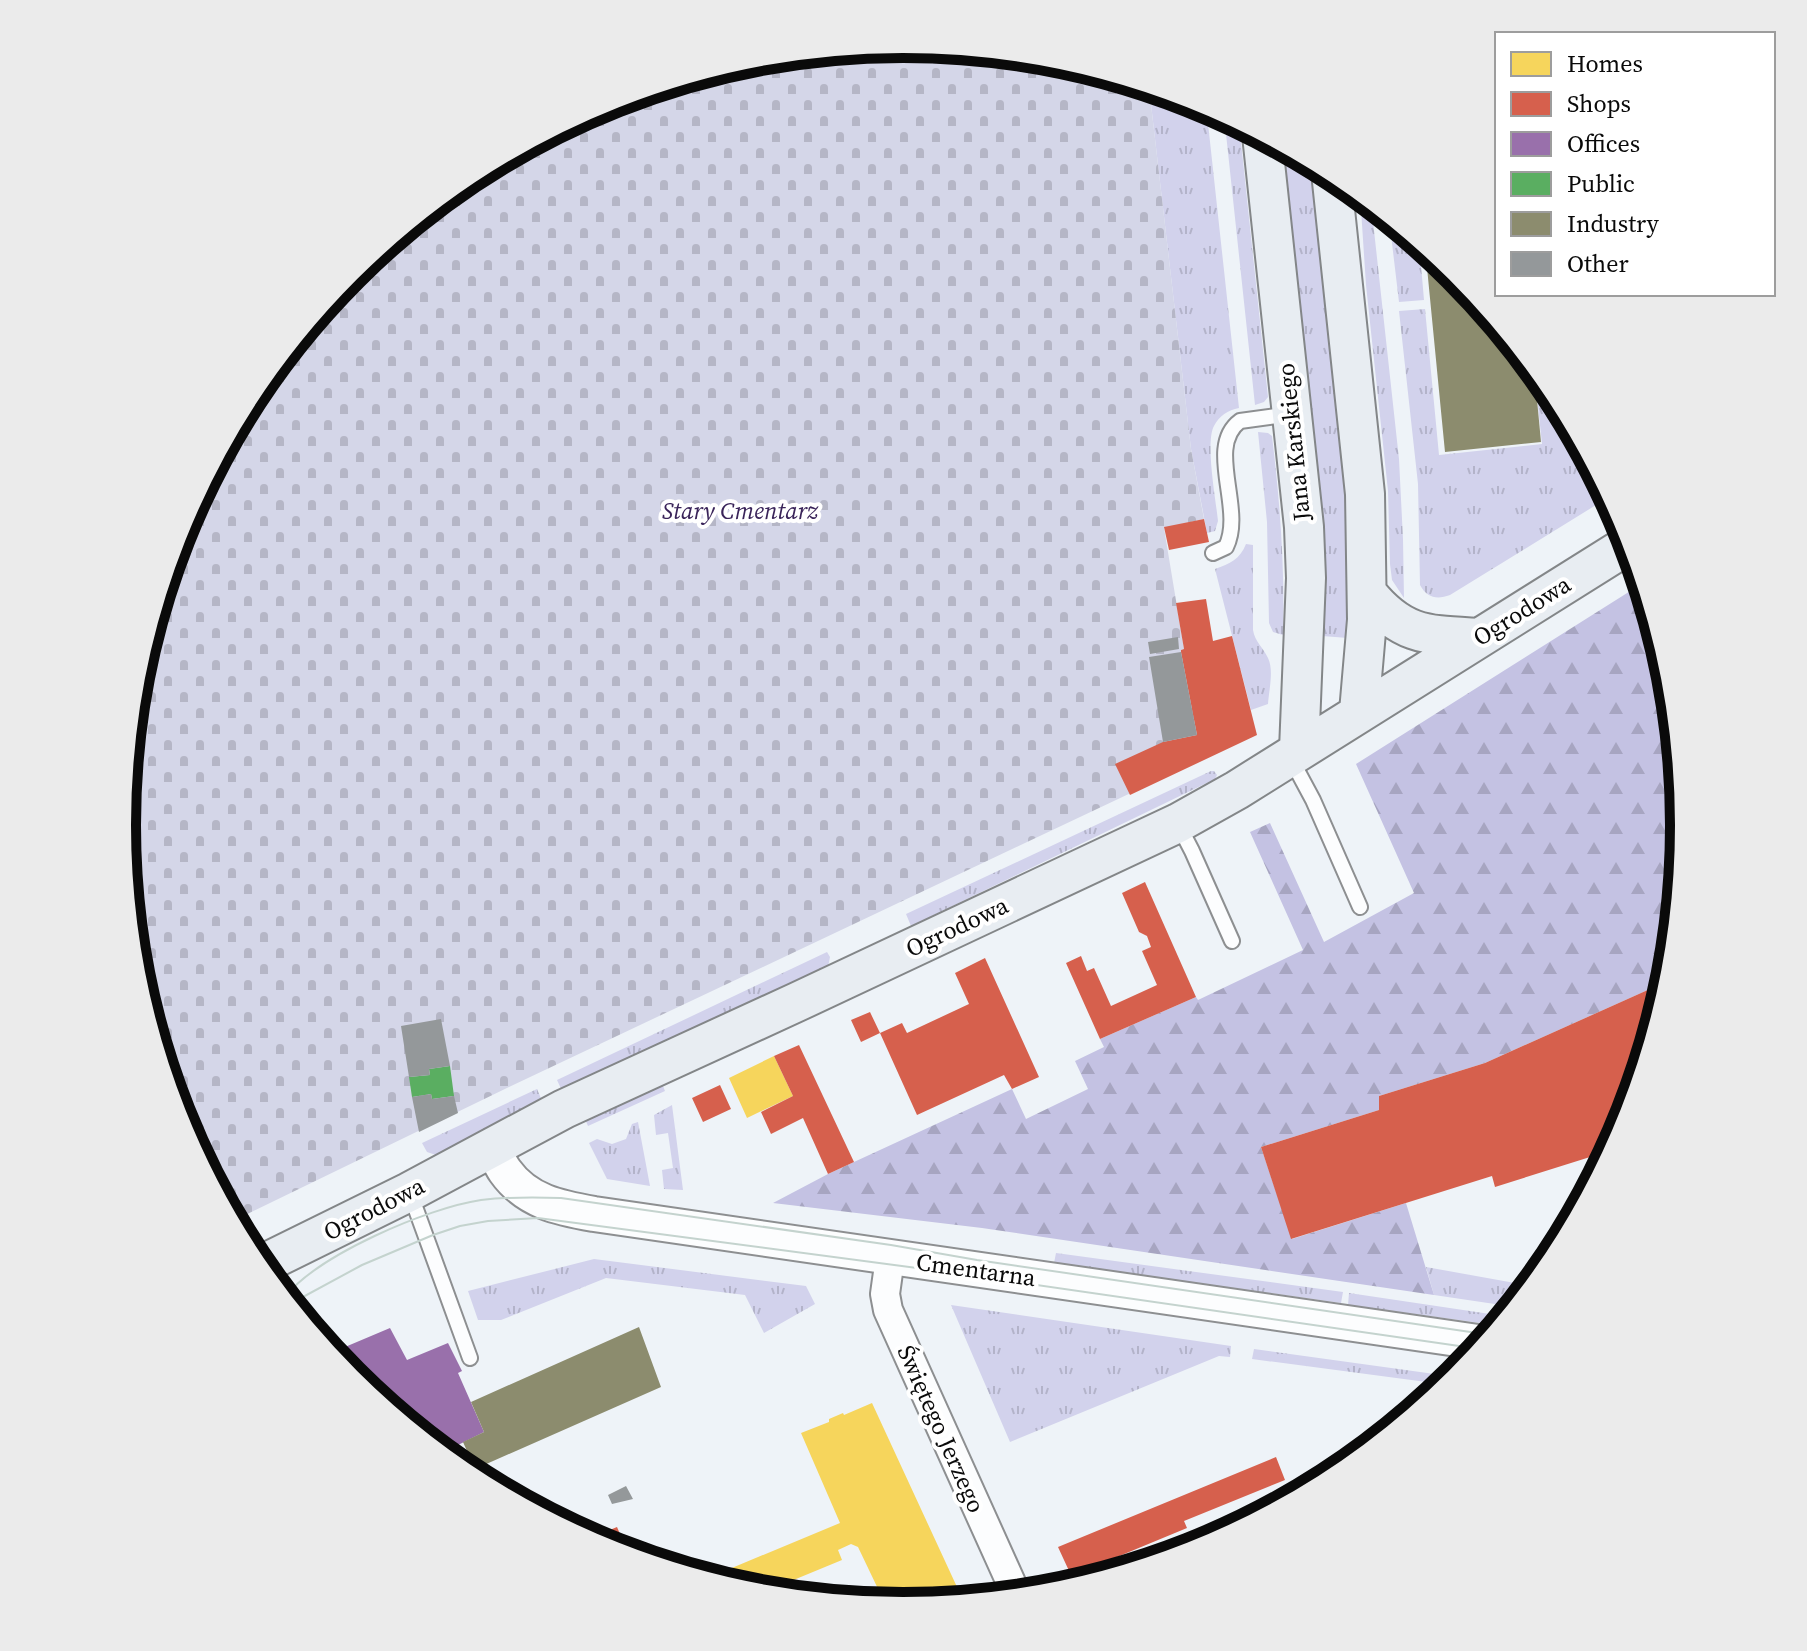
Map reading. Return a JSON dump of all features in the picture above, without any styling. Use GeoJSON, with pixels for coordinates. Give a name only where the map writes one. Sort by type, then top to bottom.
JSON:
{"type":"FeatureCollection","features":[{"type":"Feature","properties":{"kind":"main road","name":"Jana Karskiego"},"geometry":{"type":"LineString","coordinates":[[1263,148],[1304,527],[1306,578],[1294,753]]}},
{"type":"Feature","properties":{"kind":"main road"},"geometry":{"type":"LineString","coordinates":[[1333,189],[1365,494],[1368,594],[1359,712]]}},
{"type":"Feature","properties":{"kind":"main road","name":"Ogrodowa"},"geometry":{"type":"LineString","coordinates":[[271,1260],[409,1192],[564,1109],[1178,823],[1219,801],[1620,550]]}},
{"type":"Feature","properties":{"kind":"main road"},"geometry":{"type":"LineString","coordinates":[[1368,594],[1381,610],[1408,628],[1428,634],[1479,638]]}},
{"type":"Feature","properties":{"kind":"street","name":"Cmentarna"},"geometry":{"type":"LineString","coordinates":[[493,1148],[506,1173],[535,1197],[553,1207],[1472,1341]]}},
{"type":"Feature","properties":{"kind":"street","name":"Świętego Jerzego"},"geometry":{"type":"LineString","coordinates":[[890,1258],[885,1294],[888,1310],[1012,1585]]}},
{"type":"Feature","properties":{"kind":"lane"},"geometry":{"type":"LineString","coordinates":[[1213,553],[1226,547],[1233,524],[1225,458],[1228,434],[1240,421],[1292,414]]}},
{"type":"Feature","properties":{"kind":"lane"},"geometry":{"type":"LineString","coordinates":[[1294,753],[1360,907]]}},
{"type":"Feature","properties":{"kind":"lane"},"geometry":{"type":"LineString","coordinates":[[1178,823],[1232,941]]}},
{"type":"Feature","properties":{"kind":"lane"},"geometry":{"type":"LineString","coordinates":[[409,1192],[470,1358]]}},
{"type":"Feature","properties":{"kind":"green space","name":"Stary Cmentarz"},"geometry":{"type":"Polygon","coordinates":[[[904,58],[1004,65],[1053,73],[1150,99],[1191,449],[1204,519],[1164,528],[1184,649],[1181,652],[1207,757],[243,1216],[215,1165],[177,1072],[151,975],[138,876],[136,826],[143,725],[162,627],[194,532],[215,486],[265,399],[326,319],[397,248],[436,217],[477,187],[564,137],[657,99],[754,73],[853,60],[904,58]]]}},
{"type":"Feature","properties":{"kind":"green space"},"geometry":{"type":"Polygon","coordinates":[[[1150,99],[1208,121],[1239,408],[1221,416],[1214,426],[1211,458],[1218,521],[1215,531],[1207,533],[1191,449],[1150,99]]]}},
{"type":"Feature","properties":{"kind":"green space"},"geometry":{"type":"Polygon","coordinates":[[[1225,129],[1240,136],[1268,397],[1255,405],[1225,129]]]}},
{"type":"Feature","properties":{"kind":"green space"},"geometry":{"type":"Polygon","coordinates":[[[1282,158],[1314,177],[1344,459],[1348,638],[1322,636],[1282,158]]]}},
{"type":"Feature","properties":{"kind":"green space"},"geometry":{"type":"Polygon","coordinates":[[[1361,210],[1373,218],[1399,459],[1404,598],[1392,580],[1390,564],[1388,491],[1361,210]]]}},
{"type":"Feature","properties":{"kind":"green space"},"geometry":{"type":"Polygon","coordinates":[[[1391,233],[1420,258],[1424,300],[1399,302],[1391,233]]]}},
{"type":"Feature","properties":{"kind":"green space"},"geometry":{"type":"Polygon","coordinates":[[[1425,309],[1439,455],[1542,444],[1536,391],[1568,442],[1600,503],[1450,595],[1441,597],[1429,595],[1420,585],[1418,484],[1399,311],[1425,309]]]}},
{"type":"Feature","properties":{"kind":"green space"},"geometry":{"type":"Polygon","coordinates":[[[1258,432],[1272,436],[1281,535],[1283,635],[1273,632],[1269,623],[1267,522],[1258,432]]]}},
{"type":"Feature","properties":{"kind":"green space"},"geometry":{"type":"Polygon","coordinates":[[[1246,544],[1253,545],[1253,630],[1268,658],[1271,674],[1268,704],[1251,710],[1215,569],[1234,560],[1246,544]]]}},
{"type":"Feature","properties":{"kind":"green space"},"geometry":{"type":"Polygon","coordinates":[[[1633,589],[1656,676],[1669,775],[1669,876],[1653,988],[1485,1063],[1379,1096],[1379,1110],[1261,1147],[1292,1239],[1406,1203],[1434,1295],[982,1228],[773,1203],[828,1174],[1012,1089],[1026,1119],[1088,1089],[1075,1061],[1104,1047],[1100,1039],[1196,997],[1198,1000],[1303,950],[1250,832],[1270,823],[1324,942],[1414,893],[1356,764],[1633,589]]]}},
{"type":"Feature","properties":{"kind":"green space"},"geometry":{"type":"Polygon","coordinates":[[[1211,771],[1217,775],[1215,779],[911,926],[906,914],[1211,771]]]}},
{"type":"Feature","properties":{"kind":"green space"},"geometry":{"type":"Polygon","coordinates":[[[827,952],[830,957],[828,967],[563,1093],[557,1080],[827,952]]]}},
{"type":"Feature","properties":{"kind":"green space"},"geometry":{"type":"Polygon","coordinates":[[[661,1081],[665,1091],[588,1126],[585,1119],[661,1081]]]}},
{"type":"Feature","properties":{"kind":"green space"},"geometry":{"type":"Polygon","coordinates":[[[537,1089],[543,1103],[436,1155],[427,1152],[422,1143],[537,1089]]]}},
{"type":"Feature","properties":{"kind":"green space"},"geometry":{"type":"Polygon","coordinates":[[[672,1105],[683,1190],[664,1189],[662,1170],[673,1168],[668,1133],[656,1135],[654,1115],[672,1105]]]}},
{"type":"Feature","properties":{"kind":"green space"},"geometry":{"type":"Polygon","coordinates":[[[638,1122],[650,1186],[607,1179],[589,1143],[597,1139],[612,1144],[626,1139],[632,1124],[638,1122]]]}},
{"type":"Feature","properties":{"kind":"green space"},"geometry":{"type":"Polygon","coordinates":[[[1056,1253],[1343,1292],[1341,1303],[1054,1263],[1056,1253]]]}},
{"type":"Feature","properties":{"kind":"green space"},"geometry":{"type":"Polygon","coordinates":[[[594,1259],[806,1286],[815,1304],[764,1333],[745,1295],[606,1278],[501,1320],[478,1320],[468,1291],[594,1259]]]}},
{"type":"Feature","properties":{"kind":"green space"},"geometry":{"type":"Polygon","coordinates":[[[1426,1267],[1519,1284],[1502,1305],[1434,1295],[1426,1267]]]}},
{"type":"Feature","properties":{"kind":"green space"},"geometry":{"type":"Polygon","coordinates":[[[1349,1293],[1490,1314],[1487,1324],[1348,1305],[1349,1293]]]}},
{"type":"Feature","properties":{"kind":"green space"},"geometry":{"type":"Polygon","coordinates":[[[951,1305],[1231,1346],[1230,1357],[1219,1356],[1010,1442],[951,1305]]]}},
{"type":"Feature","properties":{"kind":"green space"},"geometry":{"type":"Polygon","coordinates":[[[1254,1349],[1439,1375],[1431,1383],[1252,1359],[1254,1349]]]}},
{"type":"Feature","properties":{"kind":"building: Homes"},"geometry":{"type":"Polygon","coordinates":[[[774,1056],[793,1096],[747,1118],[729,1078],[774,1056]]]}},
{"type":"Feature","properties":{"kind":"building: Homes"},"geometry":{"type":"Polygon","coordinates":[[[872,1403],[957,1587],[948,1591],[880,1592],[858,1547],[851,1544],[838,1550],[842,1560],[786,1583],[728,1572],[840,1523],[801,1433],[872,1403]]]}},
{"type":"Feature","properties":{"kind":"building: Shops"},"geometry":{"type":"Polygon","coordinates":[[[1204,519],[1209,542],[1169,550],[1164,527],[1204,519]]]}},
{"type":"Feature","properties":{"kind":"building: Shops"},"geometry":{"type":"Polygon","coordinates":[[[1206,599],[1213,641],[1232,636],[1257,735],[1130,795],[1115,764],[1163,742],[1197,735],[1181,652],[1184,649],[1176,603],[1206,599]]]}},
{"type":"Feature","properties":{"kind":"building: Shops"},"geometry":{"type":"Polygon","coordinates":[[[1145,882],[1196,997],[1100,1039],[1066,963],[1081,956],[1087,971],[1094,968],[1111,1006],[1157,985],[1142,951],[1151,947],[1147,936],[1139,932],[1122,893],[1145,882]]]}},
{"type":"Feature","properties":{"kind":"building: Shops"},"geometry":{"type":"Polygon","coordinates":[[[985,958],[1039,1077],[1012,1089],[1004,1075],[917,1115],[880,1033],[902,1023],[907,1033],[969,1004],[955,973],[985,958]]]}},
{"type":"Feature","properties":{"kind":"building: Shops"},"geometry":{"type":"Polygon","coordinates":[[[1653,988],[1630,1072],[1597,1155],[1495,1187],[1492,1176],[1291,1239],[1261,1147],[1379,1110],[1379,1096],[1485,1063],[1653,988]]]}},
{"type":"Feature","properties":{"kind":"building: Shops"},"geometry":{"type":"Polygon","coordinates":[[[870,1012],[880,1033],[861,1042],[851,1020],[870,1012]]]}},
{"type":"Feature","properties":{"kind":"building: Shops"},"geometry":{"type":"Polygon","coordinates":[[[799,1045],[854,1162],[828,1174],[803,1118],[771,1134],[761,1112],[793,1096],[774,1056],[799,1045]]]}},
{"type":"Feature","properties":{"kind":"building: Shops"},"geometry":{"type":"Polygon","coordinates":[[[720,1085],[731,1109],[703,1122],[692,1098],[720,1085]]]}},
{"type":"Feature","properties":{"kind":"building: Shops"},"geometry":{"type":"Polygon","coordinates":[[[1276,1457],[1285,1480],[1184,1521],[1187,1528],[1088,1570],[1070,1574],[1058,1547],[1276,1457]]]}},
{"type":"Feature","properties":{"kind":"building: Shops"},"geometry":{"type":"Polygon","coordinates":[[[617,1527],[622,1539],[610,1535],[604,1532],[617,1527]]]}},
{"type":"Feature","properties":{"kind":"building: Offices"},"geometry":{"type":"Polygon","coordinates":[[[390,1328],[407,1360],[448,1343],[462,1371],[458,1373],[484,1432],[454,1447],[397,1403],[349,1355],[345,1347],[390,1328]]]}},
{"type":"Feature","properties":{"kind":"building: Public"},"geometry":{"type":"Polygon","coordinates":[[[450,1066],[454,1096],[432,1099],[431,1094],[412,1097],[409,1077],[430,1075],[429,1069],[450,1066]]]}},
{"type":"Feature","properties":{"kind":"building: Industry"},"geometry":{"type":"Polygon","coordinates":[[[1427,264],[1481,319],[1536,391],[1541,442],[1445,452],[1427,264]]]}},
{"type":"Feature","properties":{"kind":"building: Industry"},"geometry":{"type":"Polygon","coordinates":[[[639,1327],[661,1387],[481,1466],[471,1459],[463,1442],[484,1432],[471,1402],[639,1327]]]}},
{"type":"Feature","properties":{"kind":"building: Other"},"geometry":{"type":"Polygon","coordinates":[[[1178,637],[1179,649],[1150,654],[1148,642],[1178,637]]]}},
{"type":"Feature","properties":{"kind":"building: Other"},"geometry":{"type":"Polygon","coordinates":[[[1181,652],[1197,735],[1163,742],[1149,657],[1181,652]]]}},
{"type":"Feature","properties":{"kind":"building: Other"},"geometry":{"type":"Polygon","coordinates":[[[441,1019],[450,1066],[429,1069],[430,1075],[409,1077],[401,1026],[441,1019]]]}},
{"type":"Feature","properties":{"kind":"building: Other"},"geometry":{"type":"Polygon","coordinates":[[[431,1094],[432,1099],[454,1096],[458,1113],[419,1132],[412,1097],[431,1094]]]}},
{"type":"Feature","properties":{"kind":"building: Other"},"geometry":{"type":"Polygon","coordinates":[[[626,1486],[633,1499],[612,1504],[608,1495],[626,1486]]]}},
{"type":"Feature","properties":{"kind":"tram line"},"geometry":{"type":"LineString","coordinates":[[292,1290],[322,1265],[347,1250],[432,1213],[481,1200],[561,1198],[1480,1333]]}},
{"type":"Feature","properties":{"kind":"tram line"},"geometry":{"type":"LineString","coordinates":[[300,1299],[362,1265],[433,1235],[488,1221],[538,1218],[932,1270],[1466,1347]]}}]}
